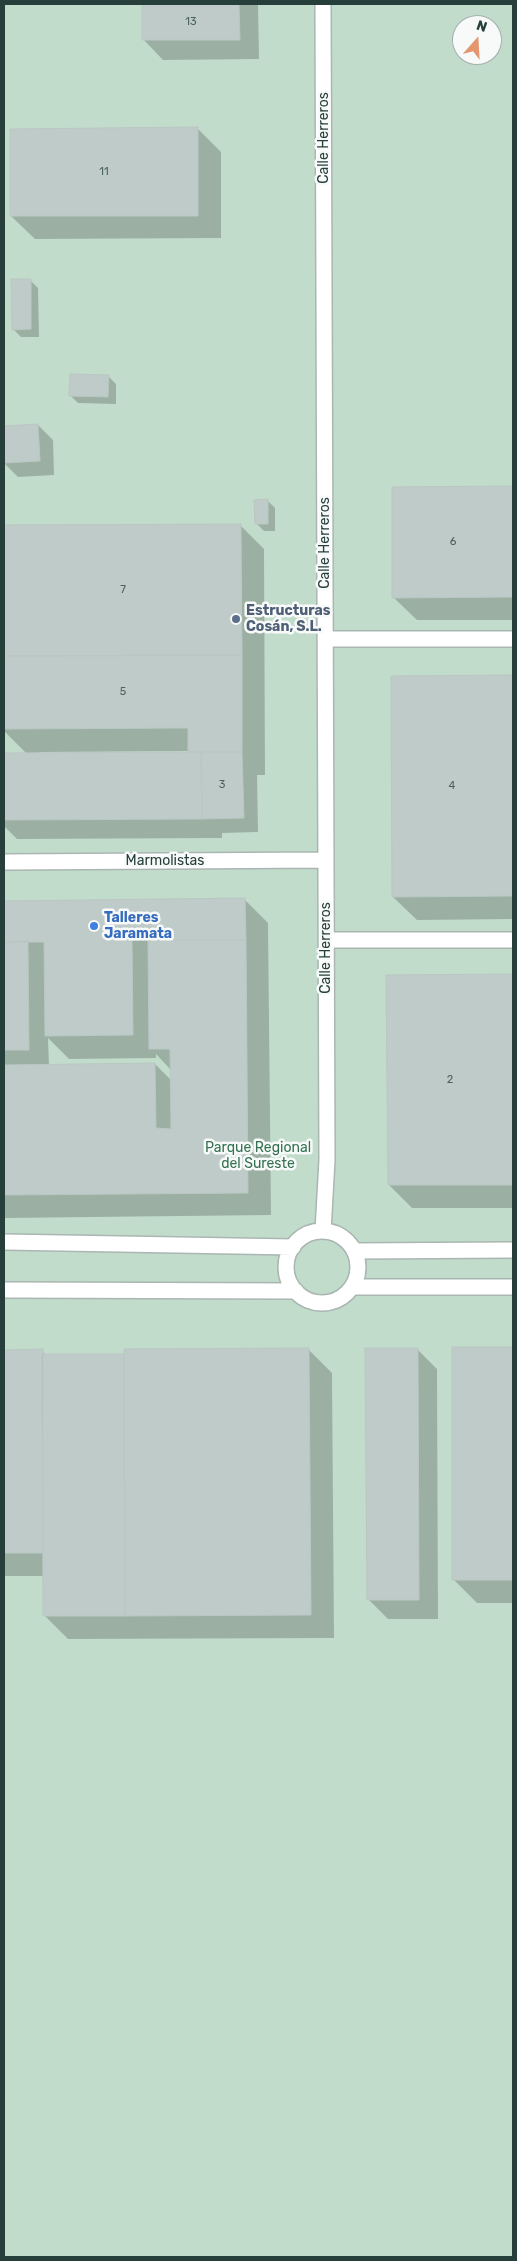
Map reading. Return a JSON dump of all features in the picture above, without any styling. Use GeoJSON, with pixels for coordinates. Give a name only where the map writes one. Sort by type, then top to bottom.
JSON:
{"type":"FeatureCollection","features":[{"type":"Feature","properties":{"kind":"lane","name":"Calle Herreros"},"geometry":{"type":"LineString","coordinates":[[323,4],[327,1160],[323,1231]]}},
{"type":"Feature","properties":{"kind":"lane"},"geometry":{"type":"LineString","coordinates":[[325,639],[513,639]]}},
{"type":"Feature","properties":{"kind":"lane","name":"Marmolistas"},"geometry":{"type":"LineString","coordinates":[[4,862],[326,860]]}},
{"type":"Feature","properties":{"kind":"lane"},"geometry":{"type":"LineString","coordinates":[[326,940],[513,940]]}},
{"type":"Feature","properties":{"kind":"lane"},"geometry":{"type":"LineString","coordinates":[[323,1231],[341,1237],[354,1251],[358,1269],[352,1287],[336,1301],[325,1303],[314,1302],[296,1292],[289,1282],[286,1270],[288,1257],[293,1246],[301,1238],[311,1233],[323,1231]]}},
{"type":"Feature","properties":{"kind":"lane"},"geometry":{"type":"LineString","coordinates":[[4,1242],[293,1246]]}},
{"type":"Feature","properties":{"kind":"lane"},"geometry":{"type":"LineString","coordinates":[[354,1251],[513,1250]]}},
{"type":"Feature","properties":{"kind":"lane"},"geometry":{"type":"LineString","coordinates":[[352,1287],[513,1287]]}},
{"type":"Feature","properties":{"kind":"lane"},"geometry":{"type":"LineString","coordinates":[[4,1290],[296,1292]]}},
{"type":"Feature","properties":{"kind":"green space","name":"Parque Regional del Sureste"},"geometry":{"type":"Polygon","coordinates":[[[4,4],[513,4],[513,2257],[4,2257],[4,4]]]}},
{"type":"Feature","properties":{"kind":"building"},"geometry":{"type":"Polygon","coordinates":[[[142,4],[239,4],[240,40],[142,40],[142,4]]]}},
{"type":"Feature","properties":{"kind":"building"},"geometry":{"type":"Polygon","coordinates":[[[198,127],[198,216],[10,216],[10,129],[198,127]]]}},
{"type":"Feature","properties":{"kind":"building"},"geometry":{"type":"Polygon","coordinates":[[[11,279],[31,279],[31,329],[12,330],[11,279]]]}},
{"type":"Feature","properties":{"kind":"building"},"geometry":{"type":"Polygon","coordinates":[[[70,374],[109,375],[108,397],[69,396],[70,374]]]}},
{"type":"Feature","properties":{"kind":"building"},"geometry":{"type":"Polygon","coordinates":[[[38,424],[40,461],[4,463],[4,426],[38,424]]]}},
{"type":"Feature","properties":{"kind":"building"},"geometry":{"type":"Polygon","coordinates":[[[513,486],[513,597],[392,598],[392,487],[513,486]]]}},
{"type":"Feature","properties":{"kind":"building"},"geometry":{"type":"Polygon","coordinates":[[[268,499],[268,524],[255,524],[254,500],[268,499]]]}},
{"type":"Feature","properties":{"kind":"building"},"geometry":{"type":"Polygon","coordinates":[[[241,524],[242,655],[4,656],[4,525],[241,524]]]}},
{"type":"Feature","properties":{"kind":"building"},"geometry":{"type":"Polygon","coordinates":[[[242,655],[242,752],[188,752],[188,728],[4,729],[4,656],[242,655]]]}},
{"type":"Feature","properties":{"kind":"building"},"geometry":{"type":"Polygon","coordinates":[[[513,675],[513,896],[392,897],[391,676],[513,675]]]}},
{"type":"Feature","properties":{"kind":"building"},"geometry":{"type":"Polygon","coordinates":[[[201,752],[202,819],[4,820],[4,753],[201,752]]]}},
{"type":"Feature","properties":{"kind":"building"},"geometry":{"type":"Polygon","coordinates":[[[201,752],[242,752],[244,818],[202,819],[201,752]]]}},
{"type":"Feature","properties":{"kind":"building"},"geometry":{"type":"Polygon","coordinates":[[[245,898],[246,940],[132,940],[133,1035],[45,1036],[44,942],[4,942],[4,901],[245,898]]]}},
{"type":"Feature","properties":{"kind":"building"},"geometry":{"type":"Polygon","coordinates":[[[148,940],[246,940],[248,1193],[4,1195],[4,1065],[155,1063],[156,1128],[171,1129],[170,1049],[149,1049],[148,940]]]}},
{"type":"Feature","properties":{"kind":"building"},"geometry":{"type":"Polygon","coordinates":[[[28,941],[29,1050],[4,1050],[4,942],[28,941]]]}},
{"type":"Feature","properties":{"kind":"building"},"geometry":{"type":"Polygon","coordinates":[[[513,974],[513,1185],[388,1185],[386,975],[513,974]]]}},
{"type":"Feature","properties":{"kind":"building"},"geometry":{"type":"Polygon","coordinates":[[[452,1347],[513,1347],[513,1580],[452,1580],[452,1347]]]}},
{"type":"Feature","properties":{"kind":"building"},"geometry":{"type":"Polygon","coordinates":[[[309,1348],[311,1615],[125,1616],[124,1349],[309,1348]]]}},
{"type":"Feature","properties":{"kind":"building"},"geometry":{"type":"Polygon","coordinates":[[[365,1348],[418,1348],[419,1600],[367,1600],[365,1348]]]}},
{"type":"Feature","properties":{"kind":"building"},"geometry":{"type":"Polygon","coordinates":[[[43,1349],[43,1553],[4,1553],[4,1350],[43,1349]]]}},
{"type":"Feature","properties":{"kind":"building"},"geometry":{"type":"Polygon","coordinates":[[[42,1354],[124,1354],[125,1616],[43,1616],[42,1354]]]}},
{"type":"Feature","properties":{"kind":"place","name":"Estructuras Cosán, S.L."},"geometry":{"type":"Point","coordinates":[236,619]}},
{"type":"Feature","properties":{"kind":"place","name":"Talleres Jaramata"},"geometry":{"type":"Point","coordinates":[94,926]}}]}
